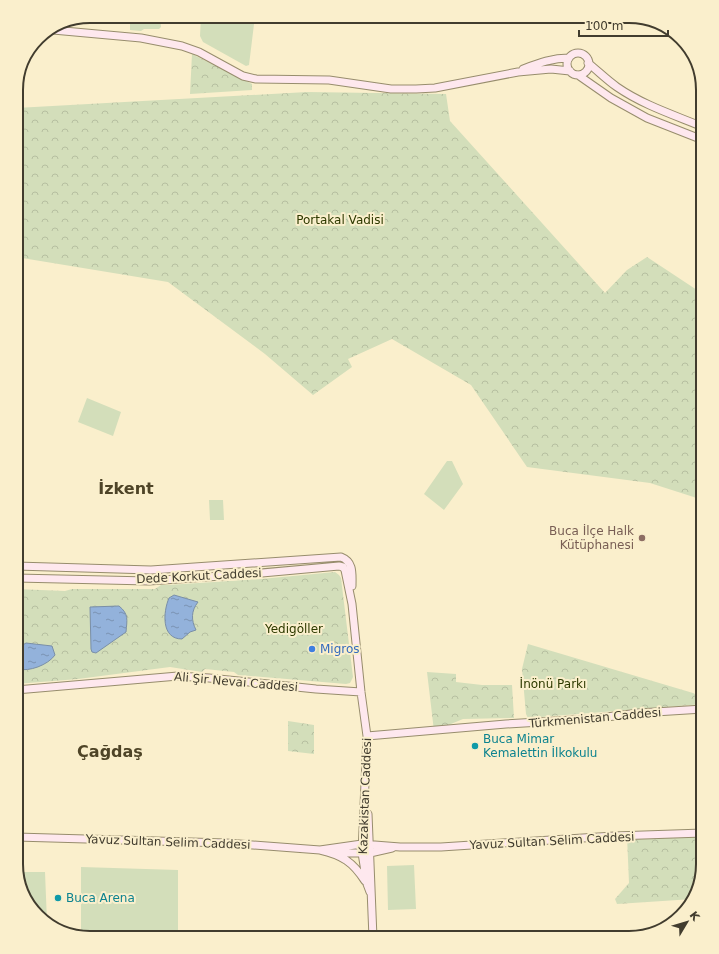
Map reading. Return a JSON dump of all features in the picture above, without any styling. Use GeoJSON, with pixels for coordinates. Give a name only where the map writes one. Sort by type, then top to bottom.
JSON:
{"type":"FeatureCollection","features":[{"type":"Feature","properties":{"kind":"main road"},"geometry":{"type":"LineString","coordinates":[[60,31],[141,38],[182,46],[199,52],[243,76],[256,79],[329,80],[390,89],[416,89],[442,86],[518,72],[552,69],[570,71],[611,98],[647,118],[696,137]]}},
{"type":"Feature","properties":{"kind":"main road"},"geometry":{"type":"LineString","coordinates":[[518,72],[542,61],[558,58],[569,58],[575,54],[582,54],[587,59],[588,63],[629,95],[696,124]]}},
{"type":"Feature","properties":{"kind":"main road"},"geometry":{"type":"LineString","coordinates":[[569,58],[567,64],[570,71]]}},
{"type":"Feature","properties":{"kind":"main road"},"geometry":{"type":"LineString","coordinates":[[578,75],[587,70],[588,63]]}},
{"type":"Feature","properties":{"kind":"main road","name":"Dede Korkut Caddesi"},"geometry":{"type":"LineString","coordinates":[[23,566],[151,570],[341,557],[349,562],[352,567],[352,604]]}},
{"type":"Feature","properties":{"kind":"main road","name":"Dede Korkut Caddesi"},"geometry":{"type":"LineString","coordinates":[[23,578],[149,581],[339,566],[343,567],[345,570],[352,604]]}},
{"type":"Feature","properties":{"kind":"main road","name":"Kazakistan Caddesi"},"geometry":{"type":"LineString","coordinates":[[352,604],[361,692],[368,736],[366,844],[362,853],[367,884],[370,892]]}},
{"type":"Feature","properties":{"kind":"main road","name":"Ali Şir Nevai Caddesi"},"geometry":{"type":"LineString","coordinates":[[23,689],[178,676],[361,692]]}},
{"type":"Feature","properties":{"kind":"main road","name":"Türkmenistan Caddesi"},"geometry":{"type":"LineString","coordinates":[[368,736],[696,709]]}},
{"type":"Feature","properties":{"kind":"main road","name":"Yavuz Sultan Selim Caddesi"},"geometry":{"type":"LineString","coordinates":[[400,847],[449,846],[614,836],[696,833]]}},
{"type":"Feature","properties":{"kind":"main road","name":"Yavuz Sultan Selim Caddesi"},"geometry":{"type":"LineString","coordinates":[[23,837],[226,843],[320,850]]}},
{"type":"Feature","properties":{"kind":"main road"},"geometry":{"type":"LineString","coordinates":[[320,850],[366,844],[400,847]]}},
{"type":"Feature","properties":{"kind":"main road","name":"Kazakistan Caddesi"},"geometry":{"type":"LineString","coordinates":[[366,844],[370,853],[370,892],[373,931]]}},
{"type":"Feature","properties":{"kind":"main road"},"geometry":{"type":"LineString","coordinates":[[320,850],[333,853],[370,853],[400,847]]}},
{"type":"Feature","properties":{"kind":"main road"},"geometry":{"type":"LineString","coordinates":[[333,853],[353,865],[367,884]]}},
{"type":"Feature","properties":{"kind":"green space"},"geometry":{"type":"Polygon","coordinates":[[[130,23],[161,23],[161,27],[159,29],[144,29],[141,31],[130,30],[130,23]]]}},
{"type":"Feature","properties":{"kind":"green space"},"geometry":{"type":"Polygon","coordinates":[[[201,23],[254,23],[249,65],[246,66],[203,42],[200,36],[201,23]]]}},
{"type":"Feature","properties":{"kind":"green space"},"geometry":{"type":"Polygon","coordinates":[[[192,54],[252,84],[252,90],[190,94],[192,54]]]}},
{"type":"Feature","properties":{"kind":"green space","name":"Portakal Vadisi"},"geometry":{"type":"Polygon","coordinates":[[[307,92],[446,94],[450,121],[605,293],[627,270],[647,257],[696,289],[696,498],[650,483],[527,467],[471,385],[392,339],[348,359],[352,367],[313,395],[265,354],[168,282],[23,258],[23,108],[307,92]]]}},
{"type":"Feature","properties":{"kind":"green space"},"geometry":{"type":"Polygon","coordinates":[[[87,398],[121,412],[113,436],[78,422],[87,398]]]}},
{"type":"Feature","properties":{"kind":"green space"},"geometry":{"type":"Polygon","coordinates":[[[447,461],[452,461],[463,484],[444,510],[424,494],[447,461]]]}},
{"type":"Feature","properties":{"kind":"green space"},"geometry":{"type":"Polygon","coordinates":[[[209,500],[223,500],[224,520],[210,520],[209,500]]]}},
{"type":"Feature","properties":{"kind":"green space","name":"Yedigöller"},"geometry":{"type":"Polygon","coordinates":[[[335,572],[339,575],[341,578],[353,677],[350,683],[346,684],[238,675],[234,672],[205,669],[202,672],[170,667],[78,679],[23,683],[23,589],[65,591],[72,589],[155,589],[161,585],[261,579],[335,572]]]}},
{"type":"Feature","properties":{"kind":"green space","name":"İnönü Parkı"},"geometry":{"type":"Polygon","coordinates":[[[528,644],[693,693],[696,694],[696,705],[528,718],[526,714],[522,669],[528,644]]]}},
{"type":"Feature","properties":{"kind":"green space"},"geometry":{"type":"Polygon","coordinates":[[[427,672],[456,674],[456,682],[482,685],[512,685],[514,718],[463,719],[434,731],[427,672]]]}},
{"type":"Feature","properties":{"kind":"green space"},"geometry":{"type":"Polygon","coordinates":[[[288,721],[314,725],[314,754],[288,751],[288,721]]]}},
{"type":"Feature","properties":{"kind":"green space"},"geometry":{"type":"Polygon","coordinates":[[[696,834],[696,864],[694,881],[686,899],[617,904],[615,899],[629,883],[627,836],[696,834]]]}},
{"type":"Feature","properties":{"kind":"green space"},"geometry":{"type":"Polygon","coordinates":[[[414,865],[416,909],[388,910],[387,866],[414,865]]]}},
{"type":"Feature","properties":{"kind":"green space"},"geometry":{"type":"Polygon","coordinates":[[[81,867],[178,870],[178,931],[81,930],[81,867]]]}},
{"type":"Feature","properties":{"kind":"green space"},"geometry":{"type":"Polygon","coordinates":[[[24,872],[45,872],[47,915],[34,901],[25,881],[24,872]]]}},
{"type":"Feature","properties":{"kind":"water"},"geometry":{"type":"Polygon","coordinates":[[[174,595],[198,602],[192,616],[196,630],[190,632],[182,639],[175,638],[170,635],[165,624],[167,604],[169,598],[174,595]]]}},
{"type":"Feature","properties":{"kind":"water"},"geometry":{"type":"Polygon","coordinates":[[[119,606],[126,615],[126,632],[96,653],[92,652],[90,607],[119,606]]]}},
{"type":"Feature","properties":{"kind":"water"},"geometry":{"type":"Polygon","coordinates":[[[26,643],[52,646],[55,655],[43,665],[33,669],[23,670],[23,645],[26,643]]]}},
{"type":"Feature","properties":{"kind":"place","name":"Buca İlçe Halk Kütüphanesi"},"geometry":{"type":"Point","coordinates":[642,538]}},
{"type":"Feature","properties":{"kind":"place","name":"Migros"},"geometry":{"type":"Point","coordinates":[312,649]}},
{"type":"Feature","properties":{"kind":"place","name":"Buca Mimar Kemalettin İlkokulu"},"geometry":{"type":"Point","coordinates":[475,746]}},
{"type":"Feature","properties":{"kind":"place","name":"Buca Arena"},"geometry":{"type":"Point","coordinates":[58,898]}},
{"type":"Feature","properties":{"kind":"district","name":"İzkent"},"geometry":{"type":"Point","coordinates":[126,488]}},
{"type":"Feature","properties":{"kind":"district","name":"Çağdaş"},"geometry":{"type":"Point","coordinates":[110,751]}}]}
